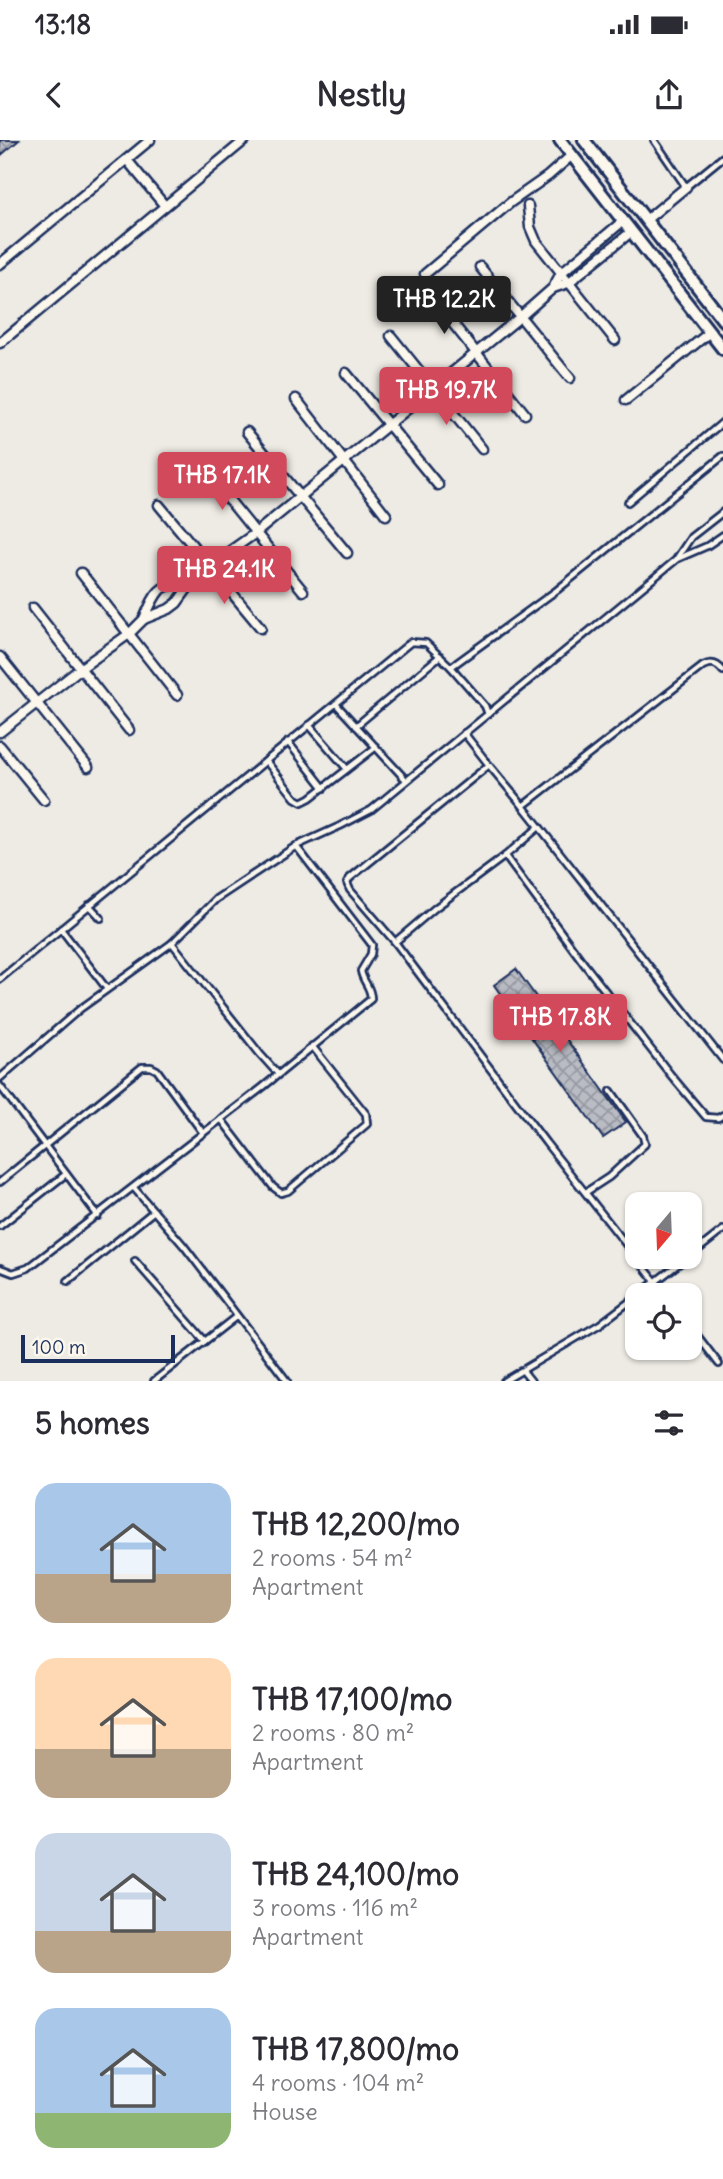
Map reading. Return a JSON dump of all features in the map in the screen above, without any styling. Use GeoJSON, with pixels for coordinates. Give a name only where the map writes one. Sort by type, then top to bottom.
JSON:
{"type":"FeatureCollection","features":[{"type":"Feature","properties":{"kind":"main road"},"geometry":{"type":"LineString","coordinates":[[561,140],[723,349]]}},
{"type":"Feature","properties":{"kind":"main road"},"geometry":{"type":"LineString","coordinates":[[584,140],[722,318]]}},
{"type":"Feature","properties":{"kind":"street"},"geometry":{"type":"LineString","coordinates":[[0,264],[150,140]]}},
{"type":"Feature","properties":{"kind":"street"},"geometry":{"type":"LineString","coordinates":[[0,343],[245,140]]}},
{"type":"Feature","properties":{"kind":"street"},"geometry":{"type":"LineString","coordinates":[[425,274],[572,155]]}},
{"type":"Feature","properties":{"kind":"street"},"geometry":{"type":"LineString","coordinates":[[127,160],[165,206]]}},
{"type":"Feature","properties":{"kind":"street"},"geometry":{"type":"LineString","coordinates":[[646,220],[686,187]]}},
{"type":"Feature","properties":{"kind":"street"},"geometry":{"type":"LineString","coordinates":[[528,206],[530,227],[536,241],[615,340]]}},
{"type":"Feature","properties":{"kind":"street"},"geometry":{"type":"LineString","coordinates":[[144,619],[177,603],[195,578],[209,566],[257,532],[520,317],[553,288],[561,273],[623,221]]}},
{"type":"Feature","properties":{"kind":"street"},"geometry":{"type":"LineString","coordinates":[[553,288],[568,283],[631,232]]}},
{"type":"Feature","properties":{"kind":"street"},"geometry":{"type":"LineString","coordinates":[[481,267],[570,378]]}},
{"type":"Feature","properties":{"kind":"street"},"geometry":{"type":"LineString","coordinates":[[435,301],[525,414]]}},
{"type":"Feature","properties":{"kind":"street"},"geometry":{"type":"LineString","coordinates":[[626,400],[710,332]]}},
{"type":"Feature","properties":{"kind":"street"},"geometry":{"type":"LineString","coordinates":[[391,336],[482,449]]}},
{"type":"Feature","properties":{"kind":"street"},"geometry":{"type":"LineString","coordinates":[[346,373],[438,485]]}},
{"type":"Feature","properties":{"kind":"street"},"geometry":{"type":"LineString","coordinates":[[296,399],[386,515]]}},
{"type":"Feature","properties":{"kind":"street"},"geometry":{"type":"LineString","coordinates":[[247,432],[347,553]]}},
{"type":"Feature","properties":{"kind":"street"},"geometry":{"type":"LineString","coordinates":[[208,474],[303,591]]}},
{"type":"Feature","properties":{"kind":"street"},"geometry":{"type":"LineString","coordinates":[[159,505],[261,628]]}},
{"type":"Feature","properties":{"kind":"street"},"geometry":{"type":"LineString","coordinates":[[81,573],[177,695]]}},
{"type":"Feature","properties":{"kind":"street"},"geometry":{"type":"LineString","coordinates":[[0,732],[129,634],[144,619],[160,589],[195,578]]}},
{"type":"Feature","properties":{"kind":"street"},"geometry":{"type":"LineString","coordinates":[[33,608],[129,730]]}},
{"type":"Feature","properties":{"kind":"street"},"geometry":{"type":"LineString","coordinates":[[0,657],[88,767]]}},
{"type":"Feature","properties":{"kind":"street"},"geometry":{"type":"LineString","coordinates":[[0,746],[44,800]]}},
{"type":"Feature","properties":{"kind":"lane"},"geometry":{"type":"LineString","coordinates":[[654,140],[686,187],[723,157]]}},
{"type":"Feature","properties":{"kind":"lane"},"geometry":{"type":"LineString","coordinates":[[628,502],[723,422]]}},
{"type":"Feature","properties":{"kind":"lane"},"geometry":{"type":"LineString","coordinates":[[452,667],[557,590],[723,456]]}},
{"type":"Feature","properties":{"kind":"lane"},"geometry":{"type":"LineString","coordinates":[[677,559],[691,537],[723,512]]}},
{"type":"Feature","properties":{"kind":"lane"},"geometry":{"type":"LineString","coordinates":[[0,1078],[80,1009],[172,943],[216,899],[296,846],[370,810],[677,559],[723,536]]}},
{"type":"Feature","properties":{"kind":"lane"},"geometry":{"type":"LineString","coordinates":[[0,979],[411,642],[426,643],[452,667],[485,706],[488,714]]}},
{"type":"Feature","properties":{"kind":"lane"},"geometry":{"type":"LineString","coordinates":[[356,726],[440,656]]}},
{"type":"Feature","properties":{"kind":"lane"},"geometry":{"type":"LineString","coordinates":[[523,806],[703,666],[715,664],[723,671]]}},
{"type":"Feature","properties":{"kind":"lane"},"geometry":{"type":"LineString","coordinates":[[336,704],[406,780]]}},
{"type":"Feature","properties":{"kind":"lane"},"geometry":{"type":"LineString","coordinates":[[309,725],[347,769]]}},
{"type":"Feature","properties":{"kind":"lane"},"geometry":{"type":"LineString","coordinates":[[464,733],[723,1060]]}},
{"type":"Feature","properties":{"kind":"lane"},"geometry":{"type":"LineString","coordinates":[[288,742],[324,788]]}},
{"type":"Feature","properties":{"kind":"lane"},"geometry":{"type":"LineString","coordinates":[[266,761],[295,798],[302,802],[376,747]]}},
{"type":"Feature","properties":{"kind":"lane"},"geometry":{"type":"LineString","coordinates":[[489,765],[347,883],[546,1143],[656,1281]]}},
{"type":"Feature","properties":{"kind":"lane"},"geometry":{"type":"LineString","coordinates":[[395,943],[435,908],[539,827]]}},
{"type":"Feature","properties":{"kind":"lane"},"geometry":{"type":"LineString","coordinates":[[0,1268],[13,1273],[28,1268],[134,1188],[371,999],[371,990],[361,971],[371,954],[372,945],[296,846]]}},
{"type":"Feature","properties":{"kind":"lane"},"geometry":{"type":"LineString","coordinates":[[505,856],[585,965],[706,1117],[718,1118],[723,1115]]}},
{"type":"Feature","properties":{"kind":"lane"},"geometry":{"type":"LineString","coordinates":[[89,905],[101,918]]}},
{"type":"Feature","properties":{"kind":"lane"},"geometry":{"type":"LineString","coordinates":[[61,929],[107,989]]}},
{"type":"Feature","properties":{"kind":"lane"},"geometry":{"type":"LineString","coordinates":[[172,943],[278,1074]]}},
{"type":"Feature","properties":{"kind":"lane"},"geometry":{"type":"LineString","coordinates":[[221,1119],[273,1187],[281,1193],[288,1191],[362,1130],[368,1119],[312,1046]]}},
{"type":"Feature","properties":{"kind":"lane"},"geometry":{"type":"LineString","coordinates":[[0,1182],[142,1067],[157,1070],[203,1133]]}},
{"type":"Feature","properties":{"kind":"lane"},"geometry":{"type":"LineString","coordinates":[[0,1086],[98,1216]]}},
{"type":"Feature","properties":{"kind":"lane"},"geometry":{"type":"LineString","coordinates":[[586,1192],[609,1177],[645,1143],[643,1136],[611,1091]]}},
{"type":"Feature","properties":{"kind":"lane"},"geometry":{"type":"LineString","coordinates":[[0,1226],[66,1174]]}},
{"type":"Feature","properties":{"kind":"lane"},"geometry":{"type":"LineString","coordinates":[[134,1188],[184,1246],[287,1381]]}},
{"type":"Feature","properties":{"kind":"lane"},"geometry":{"type":"LineString","coordinates":[[68,1281],[154,1211]]}},
{"type":"Feature","properties":{"kind":"lane"},"geometry":{"type":"LineString","coordinates":[[702,1246],[723,1230]]}},
{"type":"Feature","properties":{"kind":"lane"},"geometry":{"type":"LineString","coordinates":[[135,1261],[205,1341]]}},
{"type":"Feature","properties":{"kind":"lane"},"geometry":{"type":"LineString","coordinates":[[653,1283],[672,1269]]}},
{"type":"Feature","properties":{"kind":"lane"},"geometry":{"type":"LineString","coordinates":[[504,1381],[600,1325],[625,1305]]}},
{"type":"Feature","properties":{"kind":"lane"},"geometry":{"type":"LineString","coordinates":[[154,1381],[237,1316]]}},
{"type":"Feature","properties":{"kind":"lane"},"geometry":{"type":"LineString","coordinates":[[702,1342],[719,1364]]}},
{"type":"Feature","properties":{"kind":"lane"},"geometry":{"type":"LineString","coordinates":[[523,1370],[531,1381]]}},
{"type":"Feature","properties":{"kind":"building"},"geometry":{"type":"Polygon","coordinates":[[[0,140],[19,140],[0,156],[0,140]]]}},
{"type":"Feature","properties":{"kind":"building"},"geometry":{"type":"Polygon","coordinates":[[[516,969],[626,1122],[603,1138],[494,985],[516,969]]]}}]}
